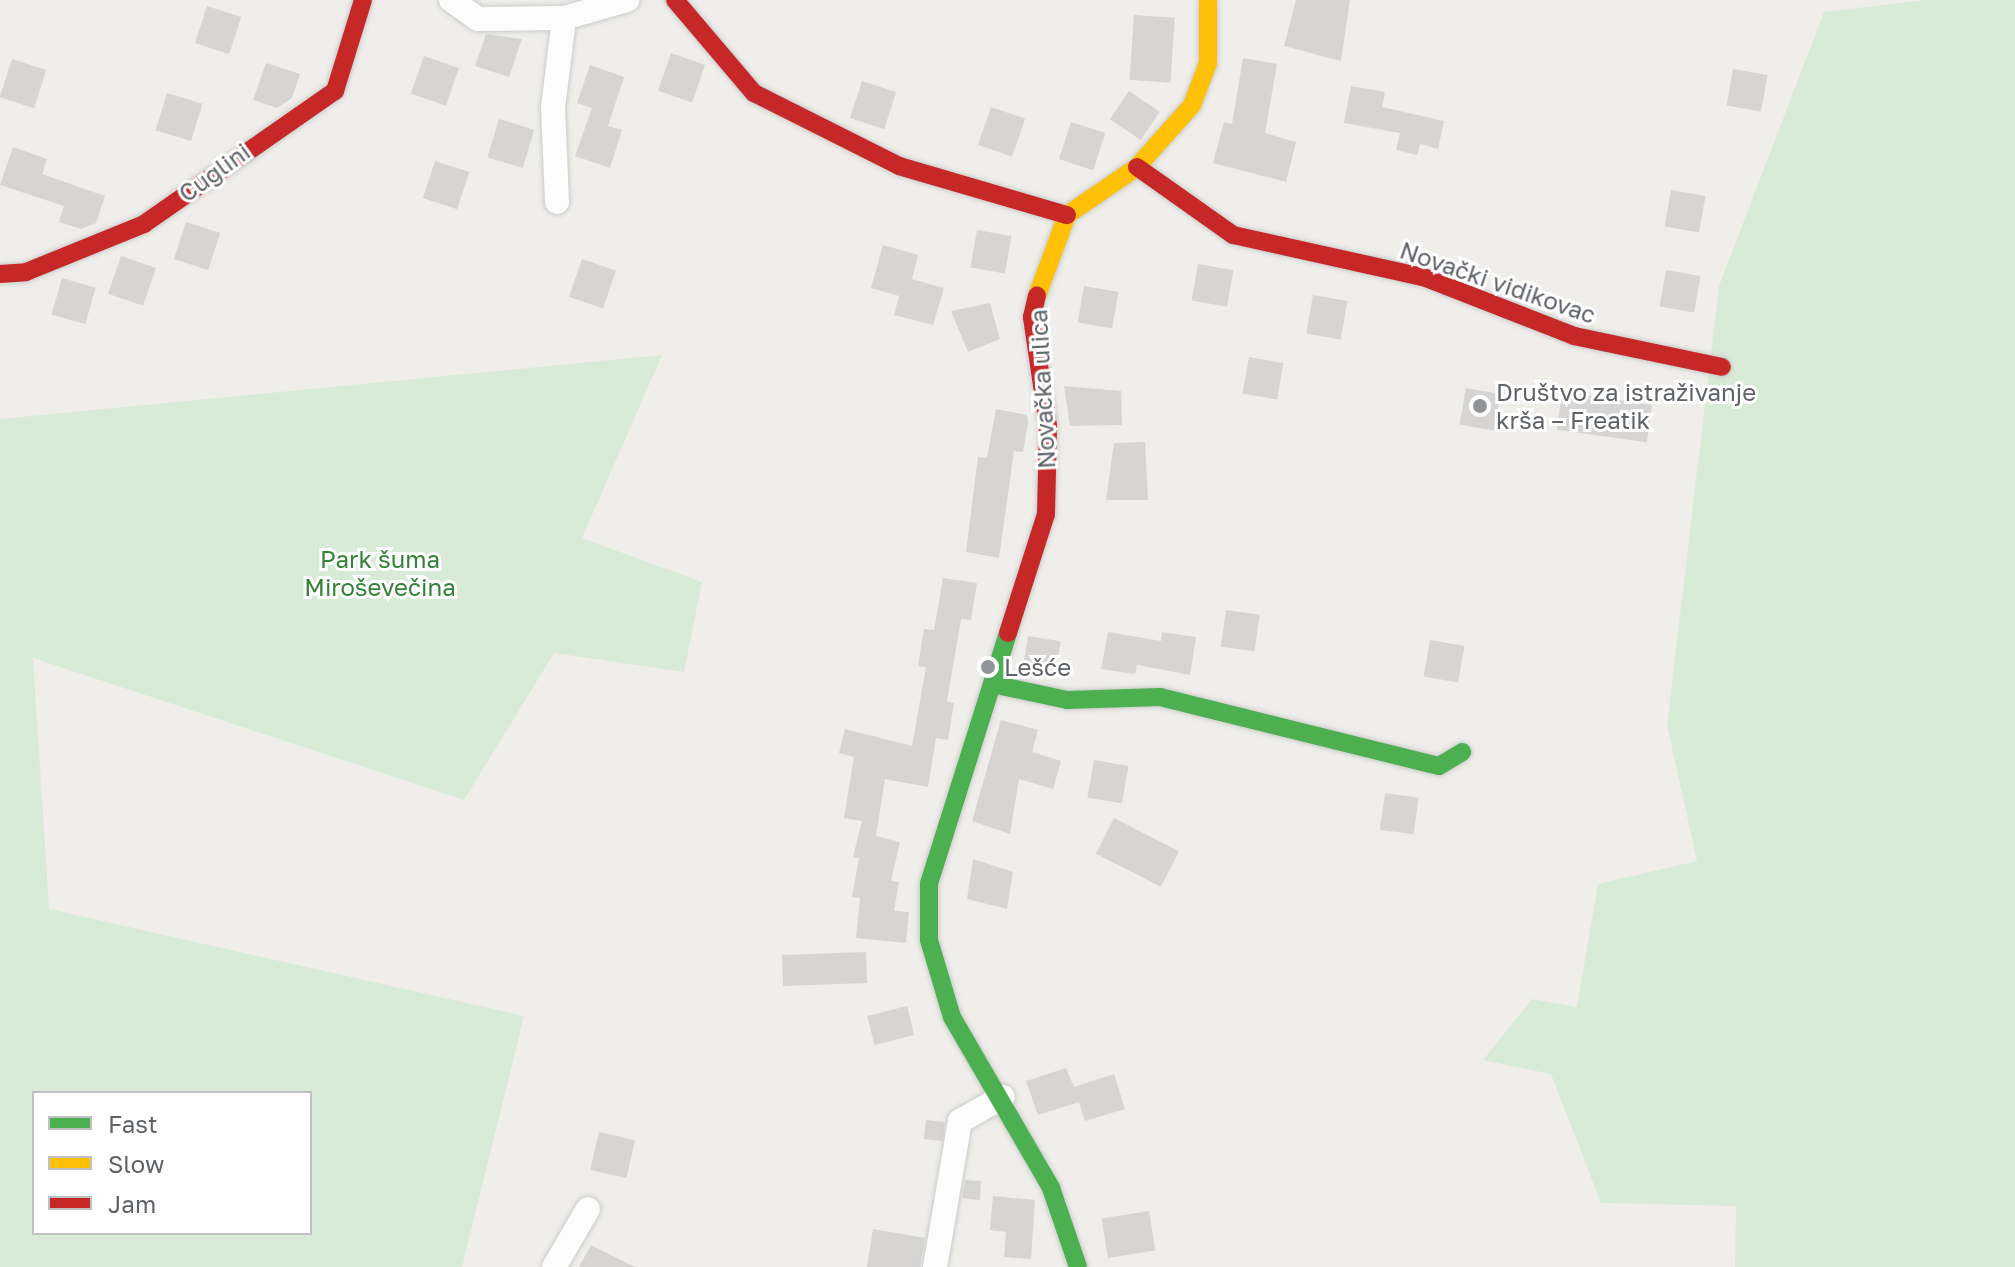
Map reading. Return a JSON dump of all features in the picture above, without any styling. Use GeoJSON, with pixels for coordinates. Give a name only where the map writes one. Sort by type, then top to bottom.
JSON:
{"type":"FeatureCollection","features":[{"type":"Feature","properties":{"kind":"street","name":"Cuglini"},"geometry":{"type":"LineString","coordinates":[[0,274],[26,272],[144,224],[335,91],[363,0]]}},
{"type":"Feature","properties":{"kind":"street"},"geometry":{"type":"LineString","coordinates":[[451,0],[478,19],[564,18],[627,0]]}},
{"type":"Feature","properties":{"kind":"street"},"geometry":{"type":"LineString","coordinates":[[675,0],[754,93],[899,166],[1067,215],[1137,167],[1192,105],[1208,63],[1208,0]]}},
{"type":"Feature","properties":{"kind":"street"},"geometry":{"type":"LineString","coordinates":[[557,202],[553,108],[564,18]]}},
{"type":"Feature","properties":{"kind":"street","name":"Novački vidikovac"},"geometry":{"type":"LineString","coordinates":[[1137,167],[1233,235],[1423,277],[1574,336],[1722,367]]}},
{"type":"Feature","properties":{"kind":"street","name":"Novačka ulica"},"geometry":{"type":"LineString","coordinates":[[1067,215],[1043,268],[1032,317],[1048,426],[1046,514],[929,884],[929,940],[952,1017],[1003,1097],[1065,1217],[1078,1267]]}},
{"type":"Feature","properties":{"kind":"street"},"geometry":{"type":"LineString","coordinates":[[992,684],[1067,700],[1117,694],[1160,697],[1439,766],[1462,752]]}},
{"type":"Feature","properties":{"kind":"street"},"geometry":{"type":"LineString","coordinates":[[935,1267],[960,1121],[1003,1097]]}},
{"type":"Feature","properties":{"kind":"street"},"geometry":{"type":"LineString","coordinates":[[554,1267],[588,1209]]}},
{"type":"Feature","properties":{"kind":"green space"},"geometry":{"type":"Polygon","coordinates":[[[1924,0],[2015,0],[2015,1267],[1735,1267],[1736,1206],[1601,1203],[1551,1074],[1483,1060],[1532,999],[1577,1007],[1598,884],[1697,861],[1667,725],[1719,286],[1824,12],[1924,0]]]}},
{"type":"Feature","properties":{"kind":"green space","name":"Park šuma Miroševečina"},"geometry":{"type":"Polygon","coordinates":[[[662,355],[582,538],[702,582],[684,672],[554,653],[464,800],[33,658],[49,909],[524,1016],[462,1267],[0,1267],[0,419],[662,355]]]}},
{"type":"Feature","properties":{"kind":"building"},"geometry":{"type":"Polygon","coordinates":[[[1296,0],[1350,0],[1341,61],[1284,46],[1296,0]]]}},
{"type":"Feature","properties":{"kind":"building"},"geometry":{"type":"Polygon","coordinates":[[[207,6],[241,17],[229,54],[195,43],[207,6]]]}},
{"type":"Feature","properties":{"kind":"building"},"geometry":{"type":"Polygon","coordinates":[[[1134,15],[1175,18],[1170,83],[1129,80],[1134,15]]]}},
{"type":"Feature","properties":{"kind":"building"},"geometry":{"type":"Polygon","coordinates":[[[486,34],[522,39],[509,77],[475,66],[486,34]]]}},
{"type":"Feature","properties":{"kind":"building"},"geometry":{"type":"Polygon","coordinates":[[[671,53],[705,65],[692,103],[658,91],[671,53]]]}},
{"type":"Feature","properties":{"kind":"building"},"geometry":{"type":"Polygon","coordinates":[[[424,56],[459,68],[446,106],[411,94],[424,56]]]}},
{"type":"Feature","properties":{"kind":"building"},"geometry":{"type":"Polygon","coordinates":[[[1243,58],[1277,64],[1265,133],[1296,142],[1286,182],[1213,163],[1224,122],[1232,124],[1243,58]]]}},
{"type":"Feature","properties":{"kind":"building"},"geometry":{"type":"Polygon","coordinates":[[[12,59],[46,70],[34,108],[0,97],[12,59]]]}},
{"type":"Feature","properties":{"kind":"building"},"geometry":{"type":"Polygon","coordinates":[[[266,63],[300,74],[292,98],[277,108],[253,100],[266,63]]]}},
{"type":"Feature","properties":{"kind":"building"},"geometry":{"type":"Polygon","coordinates":[[[590,65],[624,77],[608,126],[622,130],[610,168],[575,156],[592,108],[577,103],[590,65]]]}},
{"type":"Feature","properties":{"kind":"building"},"geometry":{"type":"Polygon","coordinates":[[[1733,69],[1767,75],[1761,112],[1727,105],[1733,69]]]}},
{"type":"Feature","properties":{"kind":"building"},"geometry":{"type":"Polygon","coordinates":[[[862,81],[896,92],[884,129],[850,118],[862,81]]]}},
{"type":"Feature","properties":{"kind":"building"},"geometry":{"type":"Polygon","coordinates":[[[1351,86],[1385,92],[1382,107],[1444,121],[1438,149],[1420,144],[1417,155],[1396,150],[1400,133],[1344,123],[1351,86]]]}},
{"type":"Feature","properties":{"kind":"building"},"geometry":{"type":"Polygon","coordinates":[[[1129,91],[1160,112],[1141,140],[1110,119],[1129,91]]]}},
{"type":"Feature","properties":{"kind":"building"},"geometry":{"type":"Polygon","coordinates":[[[167,93],[202,104],[191,141],[156,130],[167,93]]]}},
{"type":"Feature","properties":{"kind":"building"},"geometry":{"type":"Polygon","coordinates":[[[991,107],[1025,119],[1012,157],[978,145],[991,107]]]}},
{"type":"Feature","properties":{"kind":"building"},"geometry":{"type":"Polygon","coordinates":[[[499,119],[534,130],[523,168],[487,157],[499,119]]]}},
{"type":"Feature","properties":{"kind":"building"},"geometry":{"type":"Polygon","coordinates":[[[1071,122],[1105,133],[1093,170],[1059,159],[1071,122]]]}},
{"type":"Feature","properties":{"kind":"building"},"geometry":{"type":"Polygon","coordinates":[[[13,147],[47,159],[42,174],[105,196],[96,223],[81,229],[59,222],[64,206],[0,185],[13,147]]]}},
{"type":"Feature","properties":{"kind":"building"},"geometry":{"type":"Polygon","coordinates":[[[435,161],[469,172],[457,209],[423,198],[435,161]]]}},
{"type":"Feature","properties":{"kind":"building"},"geometry":{"type":"Polygon","coordinates":[[[1671,190],[1705,196],[1699,233],[1665,226],[1671,190]]]}},
{"type":"Feature","properties":{"kind":"building"},"geometry":{"type":"Polygon","coordinates":[[[186,222],[220,233],[208,270],[174,259],[186,222]]]}},
{"type":"Feature","properties":{"kind":"building"},"geometry":{"type":"Polygon","coordinates":[[[977,230],[1011,236],[1005,274],[970,267],[977,230]]]}},
{"type":"Feature","properties":{"kind":"building"},"geometry":{"type":"Polygon","coordinates":[[[883,245],[918,255],[912,279],[944,288],[933,325],[894,315],[899,296],[871,288],[883,245]]]}},
{"type":"Feature","properties":{"kind":"building"},"geometry":{"type":"Polygon","coordinates":[[[121,256],[156,268],[143,306],[108,294],[121,256]]]}},
{"type":"Feature","properties":{"kind":"building"},"geometry":{"type":"Polygon","coordinates":[[[582,259],[616,271],[603,309],[569,297],[582,259]]]}},
{"type":"Feature","properties":{"kind":"building"},"geometry":{"type":"Polygon","coordinates":[[[1198,264],[1233,270],[1227,307],[1192,300],[1198,264]]]}},
{"type":"Feature","properties":{"kind":"building"},"geometry":{"type":"Polygon","coordinates":[[[1666,270],[1700,276],[1694,313],[1660,306],[1666,270]]]}},
{"type":"Feature","properties":{"kind":"building"},"geometry":{"type":"Polygon","coordinates":[[[62,278],[96,288],[85,324],[52,315],[62,278]]]}},
{"type":"Feature","properties":{"kind":"building"},"geometry":{"type":"Polygon","coordinates":[[[1084,286],[1118,292],[1112,329],[1078,322],[1084,286]]]}},
{"type":"Feature","properties":{"kind":"building"},"geometry":{"type":"Polygon","coordinates":[[[1313,295],[1347,301],[1341,339],[1306,333],[1313,295]]]}},
{"type":"Feature","properties":{"kind":"building"},"geometry":{"type":"Polygon","coordinates":[[[990,303],[1000,339],[968,352],[951,311],[990,303]]]}},
{"type":"Feature","properties":{"kind":"building"},"geometry":{"type":"Polygon","coordinates":[[[1249,357],[1283,363],[1277,400],[1243,393],[1249,357]]]}},
{"type":"Feature","properties":{"kind":"building"},"geometry":{"type":"Polygon","coordinates":[[[1064,386],[1121,391],[1122,425],[1070,426],[1064,386]]]}},
{"type":"Feature","properties":{"kind":"building"},"geometry":{"type":"Polygon","coordinates":[[[1466,388],[1500,394],[1494,431],[1460,424],[1466,388]]]}},
{"type":"Feature","properties":{"kind":"building"},"geometry":{"type":"Polygon","coordinates":[[[1562,392],[1652,405],[1647,442],[1557,430],[1562,392]]]}},
{"type":"Feature","properties":{"kind":"building"},"geometry":{"type":"Polygon","coordinates":[[[996,409],[1027,415],[1028,423],[1023,452],[1014,451],[999,558],[966,552],[978,457],[987,458],[996,409]]]}},
{"type":"Feature","properties":{"kind":"building"},"geometry":{"type":"Polygon","coordinates":[[[1145,442],[1148,500],[1106,500],[1114,443],[1145,442]]]}},
{"type":"Feature","properties":{"kind":"building"},"geometry":{"type":"Polygon","coordinates":[[[943,578],[977,583],[971,620],[961,619],[947,701],[954,703],[948,740],[936,738],[928,787],[885,779],[876,836],[900,842],[891,881],[899,882],[894,911],[909,912],[906,943],[856,938],[860,898],[852,897],[859,858],[853,857],[862,821],[844,818],[854,757],[839,753],[845,729],[912,746],[926,667],[918,666],[924,629],[934,630],[943,578]]]}},
{"type":"Feature","properties":{"kind":"building"},"geometry":{"type":"Polygon","coordinates":[[[1226,610],[1260,615],[1255,651],[1221,647],[1226,610]]]}},
{"type":"Feature","properties":{"kind":"building"},"geometry":{"type":"Polygon","coordinates":[[[1108,632],[1161,641],[1162,632],[1196,637],[1190,675],[1137,665],[1135,674],[1101,669],[1108,632]]]}},
{"type":"Feature","properties":{"kind":"building"},"geometry":{"type":"Polygon","coordinates":[[[1028,636],[1061,641],[1055,677],[1022,672],[1028,636]]]}},
{"type":"Feature","properties":{"kind":"building"},"geometry":{"type":"Polygon","coordinates":[[[1430,640],[1464,646],[1458,683],[1424,676],[1430,640]]]}},
{"type":"Feature","properties":{"kind":"building"},"geometry":{"type":"Polygon","coordinates":[[[1001,720],[1038,730],[1032,752],[1061,761],[1053,789],[1019,779],[1010,834],[972,821],[1001,720]]]}},
{"type":"Feature","properties":{"kind":"building"},"geometry":{"type":"Polygon","coordinates":[[[1094,760],[1128,766],[1122,804],[1087,797],[1094,760]]]}},
{"type":"Feature","properties":{"kind":"building"},"geometry":{"type":"Polygon","coordinates":[[[1385,793],[1419,798],[1414,834],[1380,830],[1385,793]]]}},
{"type":"Feature","properties":{"kind":"building"},"geometry":{"type":"Polygon","coordinates":[[[1114,818],[1179,851],[1161,887],[1096,854],[1114,818]]]}},
{"type":"Feature","properties":{"kind":"building"},"geometry":{"type":"Polygon","coordinates":[[[973,859],[1013,872],[1007,909],[967,899],[973,859]]]}},
{"type":"Feature","properties":{"kind":"building"},"geometry":{"type":"Polygon","coordinates":[[[866,952],[867,983],[783,986],[782,955],[866,952]]]}},
{"type":"Feature","properties":{"kind":"building"},"geometry":{"type":"Polygon","coordinates":[[[907,1006],[914,1035],[874,1045],[867,1016],[907,1006]]]}},
{"type":"Feature","properties":{"kind":"building"},"geometry":{"type":"Polygon","coordinates":[[[1066,1068],[1074,1087],[1114,1074],[1125,1109],[1085,1121],[1079,1102],[1038,1115],[1026,1081],[1066,1068]]]}},
{"type":"Feature","properties":{"kind":"building"},"geometry":{"type":"Polygon","coordinates":[[[926,1120],[945,1122],[943,1141],[924,1139],[926,1120]]]}},
{"type":"Feature","properties":{"kind":"building"},"geometry":{"type":"Polygon","coordinates":[[[599,1132],[635,1140],[626,1178],[590,1170],[599,1132]]]}},
{"type":"Feature","properties":{"kind":"building"},"geometry":{"type":"Polygon","coordinates":[[[965,1180],[981,1181],[980,1200],[962,1198],[965,1180]]]}},
{"type":"Feature","properties":{"kind":"building"},"geometry":{"type":"Polygon","coordinates":[[[993,1196],[1035,1200],[1031,1259],[1004,1257],[1006,1232],[990,1230],[993,1196]]]}},
{"type":"Feature","properties":{"kind":"building"},"geometry":{"type":"Polygon","coordinates":[[[1149,1211],[1155,1251],[1108,1258],[1102,1219],[1149,1211]]]}},
{"type":"Feature","properties":{"kind":"building"},"geometry":{"type":"Polygon","coordinates":[[[873,1229],[925,1238],[920,1267],[867,1267],[873,1229]]]}},
{"type":"Feature","properties":{"kind":"building"},"geometry":{"type":"Polygon","coordinates":[[[591,1245],[635,1267],[579,1267],[591,1245]]]}},
{"type":"Feature","properties":{"kind":"traffic: fast"},"geometry":{"type":"LineString","coordinates":[[1008,633],[929,884],[929,940],[952,1017],[1051,1188],[1078,1267]]}},
{"type":"Feature","properties":{"kind":"traffic: fast"},"geometry":{"type":"LineString","coordinates":[[992,684],[1067,700],[1160,697],[1439,766],[1462,752]]}},
{"type":"Feature","properties":{"kind":"traffic: slow"},"geometry":{"type":"LineString","coordinates":[[1037,296],[1067,215],[1137,167],[1192,105],[1208,63],[1208,0]]}},
{"type":"Feature","properties":{"kind":"traffic: jam"},"geometry":{"type":"LineString","coordinates":[[0,274],[26,272],[144,224],[335,91],[363,0]]}},
{"type":"Feature","properties":{"kind":"traffic: jam"},"geometry":{"type":"LineString","coordinates":[[675,0],[754,93],[899,166],[1067,215]]}},
{"type":"Feature","properties":{"kind":"traffic: jam"},"geometry":{"type":"LineString","coordinates":[[1137,167],[1233,235],[1423,277],[1574,336],[1722,367]]}},
{"type":"Feature","properties":{"kind":"traffic: jam"},"geometry":{"type":"LineString","coordinates":[[1008,633],[1046,514],[1048,426],[1032,317],[1037,296]]}},
{"type":"Feature","properties":{"kind":"place","name":"Društvo za istraživanje krša – Freatik"},"geometry":{"type":"Point","coordinates":[1480,406]}},
{"type":"Feature","properties":{"kind":"place","name":"Lešće"},"geometry":{"type":"Point","coordinates":[988,667]}}]}
